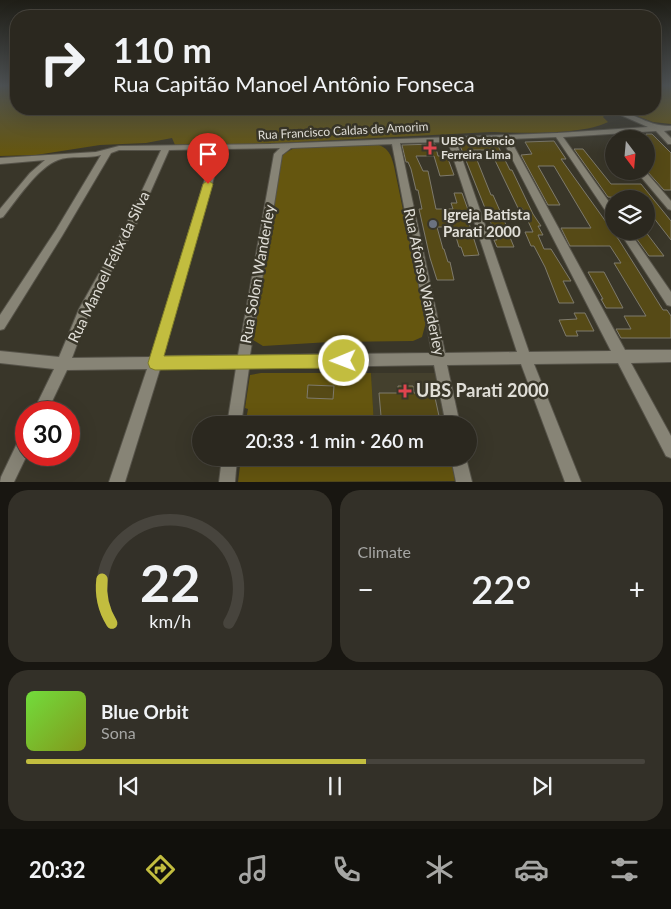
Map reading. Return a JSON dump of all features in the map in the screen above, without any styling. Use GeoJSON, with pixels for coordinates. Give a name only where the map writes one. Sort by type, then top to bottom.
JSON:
{"type":"FeatureCollection","features":[{"type":"Feature","properties":{"kind":"street"},"geometry":{"type":"LineString","coordinates":[[625,115],[657,128],[671,142]]}},
{"type":"Feature","properties":{"kind":"street","name":"Rua Francisco Caldas de Amorim"},"geometry":{"type":"LineString","coordinates":[[632,130],[671,128]]}},
{"type":"Feature","properties":{"kind":"street","name":"Rua Francisco Caldas de Amorim"},"geometry":{"type":"LineString","coordinates":[[0,161],[56,158],[107,152],[119,148],[274,150],[289,145],[605,132]]}},
{"type":"Feature","properties":{"kind":"street"},"geometry":{"type":"LineString","coordinates":[[558,135],[605,204]]}},
{"type":"Feature","properties":{"kind":"street"},"geometry":{"type":"LineString","coordinates":[[505,137],[671,451]]}},
{"type":"Feature","properties":{"kind":"street"},"geometry":{"type":"LineString","coordinates":[[451,138],[525,358],[573,482]]}},
{"type":"Feature","properties":{"kind":"street","name":"Rua Afonso Wanderley"},"geometry":{"type":"LineString","coordinates":[[395,140],[451,416]]}},
{"type":"Feature","properties":{"kind":"street","name":"Rua Manoel Félix da Silva"},"geometry":{"type":"LineString","coordinates":[[45,401],[84,313],[130,227],[166,148]]}},
{"type":"Feature","properties":{"kind":"street"},"geometry":{"type":"LineString","coordinates":[[117,482],[155,363],[218,148]]}},
{"type":"Feature","properties":{"kind":"street","name":"Rua Solon Wanderley"},"geometry":{"type":"LineString","coordinates":[[235,416],[274,150]]}},
{"type":"Feature","properties":{"kind":"street"},"geometry":{"type":"LineString","coordinates":[[0,325],[59,233],[107,152]]}},
{"type":"Feature","properties":{"kind":"street"},"geometry":{"type":"LineString","coordinates":[[0,215],[40,169],[56,158]]}},
{"type":"Feature","properties":{"kind":"street"},"geometry":{"type":"LineString","coordinates":[[648,180],[671,207]]}},
{"type":"Feature","properties":{"kind":"street"},"geometry":{"type":"LineString","coordinates":[[630,240],[671,301]]}},
{"type":"Feature","properties":{"kind":"street"},"geometry":{"type":"LineString","coordinates":[[0,357],[63,364],[671,356]]}},
{"type":"Feature","properties":{"kind":"street"},"geometry":{"type":"LineString","coordinates":[[6,482],[15,463]]}},
{"type":"Feature","properties":{"kind":"street"},"geometry":{"type":"LineString","coordinates":[[227,482],[229,466]]}},
{"type":"Feature","properties":{"kind":"street"},"geometry":{"type":"LineString","coordinates":[[461,466],[464,482]]}},
{"type":"Feature","properties":{"kind":"shaded area"},"geometry":{"type":"Polygon","coordinates":[[[0,108],[10,108],[10,115],[605,115],[603,117],[608,122],[584,129],[568,131],[491,132],[259,144],[175,145],[172,138],[146,143],[100,145],[36,155],[0,156],[0,108]]]}},
{"type":"Feature","properties":{"kind":"shaded area"},"geometry":{"type":"Polygon","coordinates":[[[661,108],[671,108],[671,124],[653,122],[634,115],[661,115],[661,108]]]}},
{"type":"Feature","properties":{"kind":"shaded area"},"geometry":{"type":"Polygon","coordinates":[[[375,144],[383,147],[388,152],[394,166],[426,322],[422,337],[413,341],[330,342],[263,346],[253,340],[253,328],[282,155],[294,148],[375,144]]]}},
{"type":"Feature","properties":{"kind":"shaded area"},"geometry":{"type":"Polygon","coordinates":[[[261,373],[371,373],[373,416],[247,416],[248,409],[245,408],[250,375],[261,373]]]}},
{"type":"Feature","properties":{"kind":"shaded area","name":"UBS Parati 2000"},"geometry":{"type":"Polygon","coordinates":[[[371,373],[436,373],[444,416],[373,416],[371,373]]]}},
{"type":"Feature","properties":{"kind":"shaded area"},"geometry":{"type":"Polygon","coordinates":[[[240,466],[452,466],[455,481],[238,482],[240,466]]]}},
{"type":"Feature","properties":{"kind":"building"},"geometry":{"type":"Polygon","coordinates":[[[655,137],[671,153],[671,190],[664,190],[655,180],[655,137]]]}},
{"type":"Feature","properties":{"kind":"building"},"geometry":{"type":"Polygon","coordinates":[[[554,141],[566,159],[561,159],[605,220],[605,240],[619,240],[663,310],[667,310],[671,316],[671,338],[621,338],[616,329],[631,329],[624,316],[646,316],[614,263],[621,263],[610,246],[570,246],[561,228],[591,228],[554,166],[538,166],[560,205],[548,205],[521,155],[532,154],[525,142],[554,141]]]}},
{"type":"Feature","properties":{"kind":"building"},"geometry":{"type":"Polygon","coordinates":[[[496,142],[541,226],[538,226],[543,235],[538,235],[544,249],[551,249],[571,281],[563,281],[574,303],[559,303],[545,267],[534,246],[531,246],[525,232],[533,232],[522,208],[518,208],[490,150],[473,150],[491,195],[493,195],[507,227],[513,227],[516,235],[509,235],[514,247],[497,247],[494,240],[497,240],[489,218],[459,143],[496,142]]]}},
{"type":"Feature","properties":{"kind":"building"},"geometry":{"type":"Polygon","coordinates":[[[435,144],[438,156],[447,156],[454,175],[440,176],[434,156],[416,156],[423,171],[428,171],[436,209],[453,209],[451,203],[457,203],[454,193],[462,193],[471,218],[468,218],[479,255],[464,256],[453,227],[437,227],[443,249],[448,262],[450,262],[454,280],[437,280],[419,209],[422,209],[418,190],[416,190],[408,162],[406,162],[402,145],[435,144]]]}},
{"type":"Feature","properties":{"kind":"building"},"geometry":{"type":"Polygon","coordinates":[[[574,149],[583,149],[605,176],[605,180],[608,180],[611,184],[641,184],[646,190],[605,190],[605,193],[574,149]]]}},
{"type":"Feature","properties":{"kind":"building"},"geometry":{"type":"Polygon","coordinates":[[[655,201],[671,221],[671,240],[655,220],[655,201]]]}},
{"type":"Feature","properties":{"kind":"building"},"geometry":{"type":"Polygon","coordinates":[[[637,240],[652,240],[664,256],[649,256],[637,240]]]}},
{"type":"Feature","properties":{"kind":"building"},"geometry":{"type":"Polygon","coordinates":[[[588,272],[604,272],[623,308],[606,308],[588,272]]]}},
{"type":"Feature","properties":{"kind":"building"},"geometry":{"type":"Polygon","coordinates":[[[574,313],[585,313],[594,331],[576,331],[578,336],[566,336],[559,320],[577,319],[574,313]]]}},
{"type":"Feature","properties":{"kind":"building"},"geometry":{"type":"Polygon","coordinates":[[[308,385],[334,386],[333,399],[307,398],[308,385]]]}},
{"type":"Feature","properties":{"kind":"building"},"geometry":{"type":"Polygon","coordinates":[[[398,386],[413,386],[414,393],[434,393],[439,416],[381,416],[379,393],[398,393],[398,386]]]}},
{"type":"Feature","properties":{"kind":"place","name":"UBS Ortencio Ferreira Lima"},"geometry":{"type":"Point","coordinates":[430,148]}},
{"type":"Feature","properties":{"kind":"place","name":"Igreja Batista Parati 2000"},"geometry":{"type":"Point","coordinates":[433,224]}},
{"type":"Feature","properties":{"kind":"place","name":"UBS Parati 2000"},"geometry":{"type":"Point","coordinates":[405,391]}},
{"type":"Feature","properties":{"kind":"route"},"geometry":{"type":"LineString","coordinates":[[208,184],[155,363],[344,361]]}}]}
